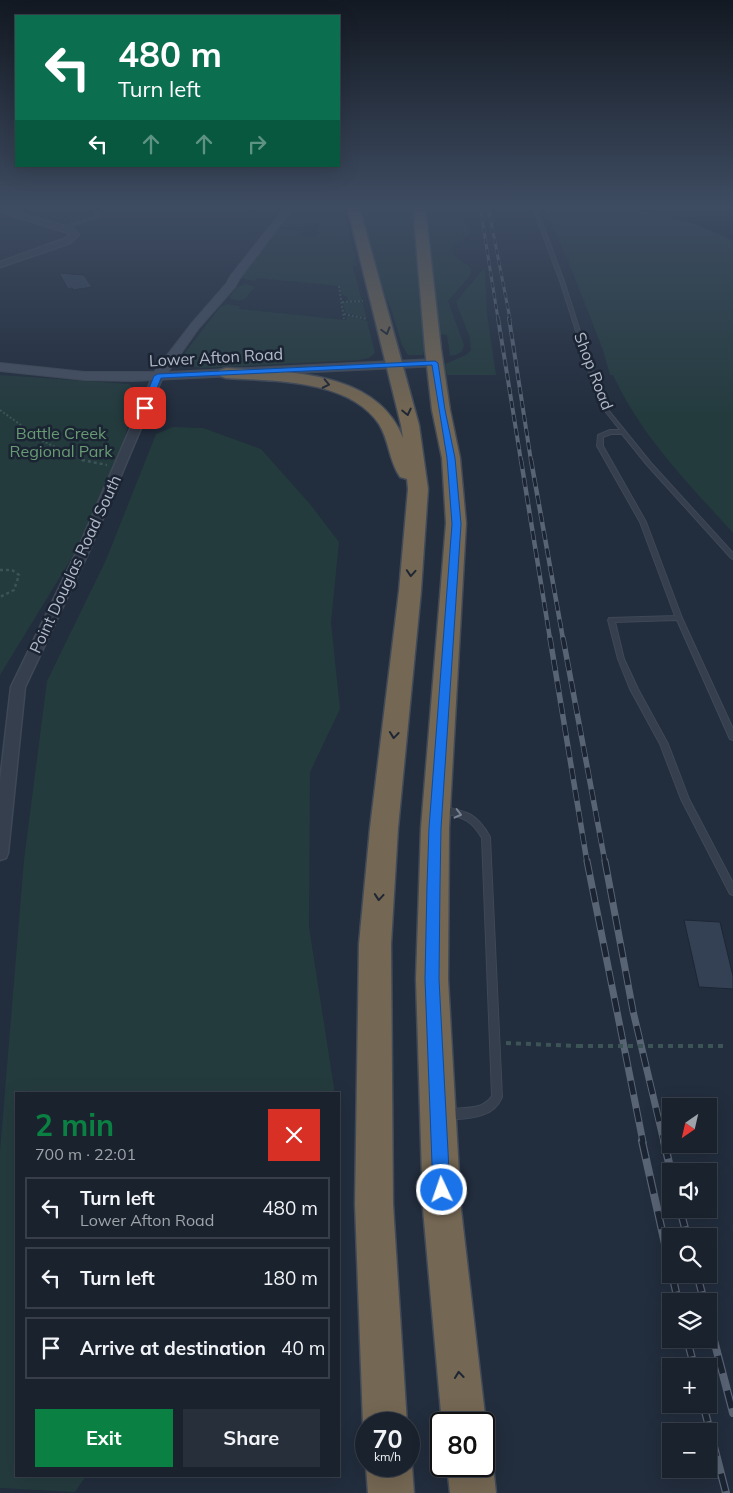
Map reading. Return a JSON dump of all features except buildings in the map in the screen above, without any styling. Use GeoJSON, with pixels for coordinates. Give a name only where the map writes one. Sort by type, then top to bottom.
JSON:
{"type":"FeatureCollection","features":[{"type":"Feature","properties":{"kind":"highway"},"geometry":{"type":"LineString","coordinates":[[370,276],[410,425],[418,489],[410,591],[384,828],[375,944],[374,1204],[384,1412]]}},
{"type":"Feature","properties":{"kind":"highway"},"geometry":{"type":"LineString","coordinates":[[425,276],[441,410],[451,458],[456,524],[436,808],[432,979],[442,1209],[463,1412]]}},
{"type":"Feature","properties":{"kind":"highway"},"geometry":{"type":"LineString","coordinates":[[226,373],[281,377],[332,385],[364,399],[386,421],[402,464],[418,489]]}},
{"type":"Feature","properties":{"kind":"highway"},"geometry":{"type":"LineString","coordinates":[[389,1477],[391,1493]]}},
{"type":"Feature","properties":{"kind":"highway"},"geometry":{"type":"LineString","coordinates":[[471,1477],[473,1493]]}},
{"type":"Feature","properties":{"kind":"street","name":"Point Douglas Road South"},"geometry":{"type":"LineString","coordinates":[[0,853],[18,687],[84,549],[158,376],[191,331],[231,285],[236,276]]}},
{"type":"Feature","properties":{"kind":"street","name":"Lower Afton Road"},"geometry":{"type":"LineString","coordinates":[[0,367],[85,376],[158,376],[435,363]]}},
{"type":"Feature","properties":{"kind":"lane","name":"Shop Road"},"geometry":{"type":"LineString","coordinates":[[560,276],[592,375],[607,411],[686,506],[733,557]]}},
{"type":"Feature","properties":{"kind":"lane"},"geometry":{"type":"LineString","coordinates":[[623,432],[610,432],[600,436],[600,446],[643,522],[679,618],[733,737]]}},
{"type":"Feature","properties":{"kind":"lane"},"geometry":{"type":"LineString","coordinates":[[679,618],[611,620],[621,659],[634,689],[664,744],[684,800],[733,891]]}},
{"type":"Feature","properties":{"kind":"lane"},"geometry":{"type":"LineString","coordinates":[[436,808],[465,815],[478,822],[486,837],[497,1097],[493,1105],[481,1112],[438,1116]]}},
{"type":"Feature","properties":{"kind":"path"},"geometry":{"type":"LineString","coordinates":[[339,286],[344,319]]}},
{"type":"Feature","properties":{"kind":"path"},"geometry":{"type":"LineString","coordinates":[[342,302],[363,301]]}},
{"type":"Feature","properties":{"kind":"path"},"geometry":{"type":"LineString","coordinates":[[344,314],[368,320]]}},
{"type":"Feature","properties":{"kind":"path"},"geometry":{"type":"LineString","coordinates":[[0,410],[43,440],[84,461],[120,468]]}},
{"type":"Feature","properties":{"kind":"path"},"geometry":{"type":"LineString","coordinates":[[0,570],[12,570],[18,575],[14,590],[0,597]]}},
{"type":"Feature","properties":{"kind":"path"},"geometry":{"type":"LineString","coordinates":[[525,1043],[578,1046],[725,1046]]}},
{"type":"Feature","properties":{"kind":"green space"},"geometry":{"type":"Polygon","coordinates":[[[242,276],[355,276],[362,301],[348,301],[347,297],[342,294],[340,286],[257,278],[254,281],[240,278],[242,276]]]}},
{"type":"Feature","properties":{"kind":"green space"},"geometry":{"type":"Polygon","coordinates":[[[378,276],[417,276],[425,347],[423,355],[408,355],[402,345],[391,309],[378,276]]]}},
{"type":"Feature","properties":{"kind":"green space"},"geometry":{"type":"Polygon","coordinates":[[[434,276],[469,276],[448,301],[464,345],[462,351],[456,355],[444,356],[450,355],[447,335],[440,334],[434,276]]]}},
{"type":"Feature","properties":{"kind":"green space"},"geometry":{"type":"Polygon","coordinates":[[[478,276],[485,276],[487,314],[496,375],[447,375],[445,364],[466,355],[471,350],[470,338],[456,302],[478,276]]]}},
{"type":"Feature","properties":{"kind":"green space"},"geometry":{"type":"Polygon","coordinates":[[[574,276],[733,276],[733,533],[683,478],[637,419],[613,375],[610,375],[603,350],[574,276]]]}},
{"type":"Feature","properties":{"kind":"green space"},"geometry":{"type":"Polygon","coordinates":[[[245,284],[255,287],[245,299],[238,301],[229,298],[237,287],[245,284]]]}},
{"type":"Feature","properties":{"kind":"green space"},"geometry":{"type":"Polygon","coordinates":[[[343,302],[362,302],[367,318],[345,313],[343,302]]]}},
{"type":"Feature","properties":{"kind":"green space"},"geometry":{"type":"Polygon","coordinates":[[[227,304],[240,306],[239,309],[346,320],[347,315],[367,321],[375,353],[369,358],[359,360],[201,368],[184,364],[182,359],[184,354],[220,307],[227,304]]]}},
{"type":"Feature","properties":{"kind":"green space","name":"Battle Creek Regional Park"},"geometry":{"type":"Polygon","coordinates":[[[0,375],[129,384],[136,392],[112,492],[0,675],[0,375]]]}},
{"type":"Feature","properties":{"kind":"green space"},"geometry":{"type":"Polygon","coordinates":[[[173,427],[203,428],[261,449],[310,504],[339,542],[331,622],[340,709],[310,772],[309,927],[335,1092],[15,1092],[15,1477],[85,1477],[75,1492],[0,1488],[0,1151],[24,860],[47,681],[106,560],[156,434],[173,427]]]}},
{"type":"Feature","properties":{"kind":"railway"},"geometry":{"type":"LineString","coordinates":[[491,276],[498,319]]}},
{"type":"Feature","properties":{"kind":"railway"},"geometry":{"type":"LineString","coordinates":[[502,276],[510,319]]}},
{"type":"Feature","properties":{"kind":"railway"},"geometry":{"type":"LineString","coordinates":[[498,318],[521,461]]}},
{"type":"Feature","properties":{"kind":"railway"},"geometry":{"type":"LineString","coordinates":[[509,318],[531,461]]}},
{"type":"Feature","properties":{"kind":"railway"},"geometry":{"type":"LineString","coordinates":[[521,460],[550,639]]}},
{"type":"Feature","properties":{"kind":"railway"},"geometry":{"type":"LineString","coordinates":[[531,460],[563,639]]}},
{"type":"Feature","properties":{"kind":"railway"},"geometry":{"type":"LineString","coordinates":[[550,638],[587,862]]}},
{"type":"Feature","properties":{"kind":"railway"},"geometry":{"type":"LineString","coordinates":[[563,638],[605,862]]}},
{"type":"Feature","properties":{"kind":"railway"},"geometry":{"type":"LineString","coordinates":[[587,861],[643,1142]]}},
{"type":"Feature","properties":{"kind":"railway"},"geometry":{"type":"LineString","coordinates":[[605,861],[633,1011],[662,1134]]}},
{"type":"Feature","properties":{"kind":"railway"},"geometry":{"type":"LineString","coordinates":[[642,1141],[662,1231]]}},
{"type":"Feature","properties":{"kind":"railway"},"geometry":{"type":"LineString","coordinates":[[667,1153],[669,1163]]}},
{"type":"Feature","properties":{"kind":"railway"},"geometry":{"type":"LineString","coordinates":[[682,1218],[685,1228]]}},
{"type":"Feature","properties":{"kind":"railway"},"geometry":{"type":"LineString","coordinates":[[674,1283],[676,1293]]}},
{"type":"Feature","properties":{"kind":"railway"},"geometry":{"type":"LineString","coordinates":[[699,1283],[702,1293]]}},
{"type":"Feature","properties":{"kind":"railway"},"geometry":{"type":"LineString","coordinates":[[689,1348],[692,1358]]}},
{"type":"Feature","properties":{"kind":"railway"},"geometry":{"type":"LineString","coordinates":[[716,1348],[733,1413]]}},
{"type":"Feature","properties":{"kind":"railway"},"geometry":{"type":"LineString","coordinates":[[705,1413],[726,1493]]}},
{"type":"Feature","properties":{"kind":"route"},"geometry":{"type":"LineString","coordinates":[[145,408],[158,376],[435,363],[441,410],[451,458],[456,524],[435,828],[432,979],[442,1190]]}}]}
